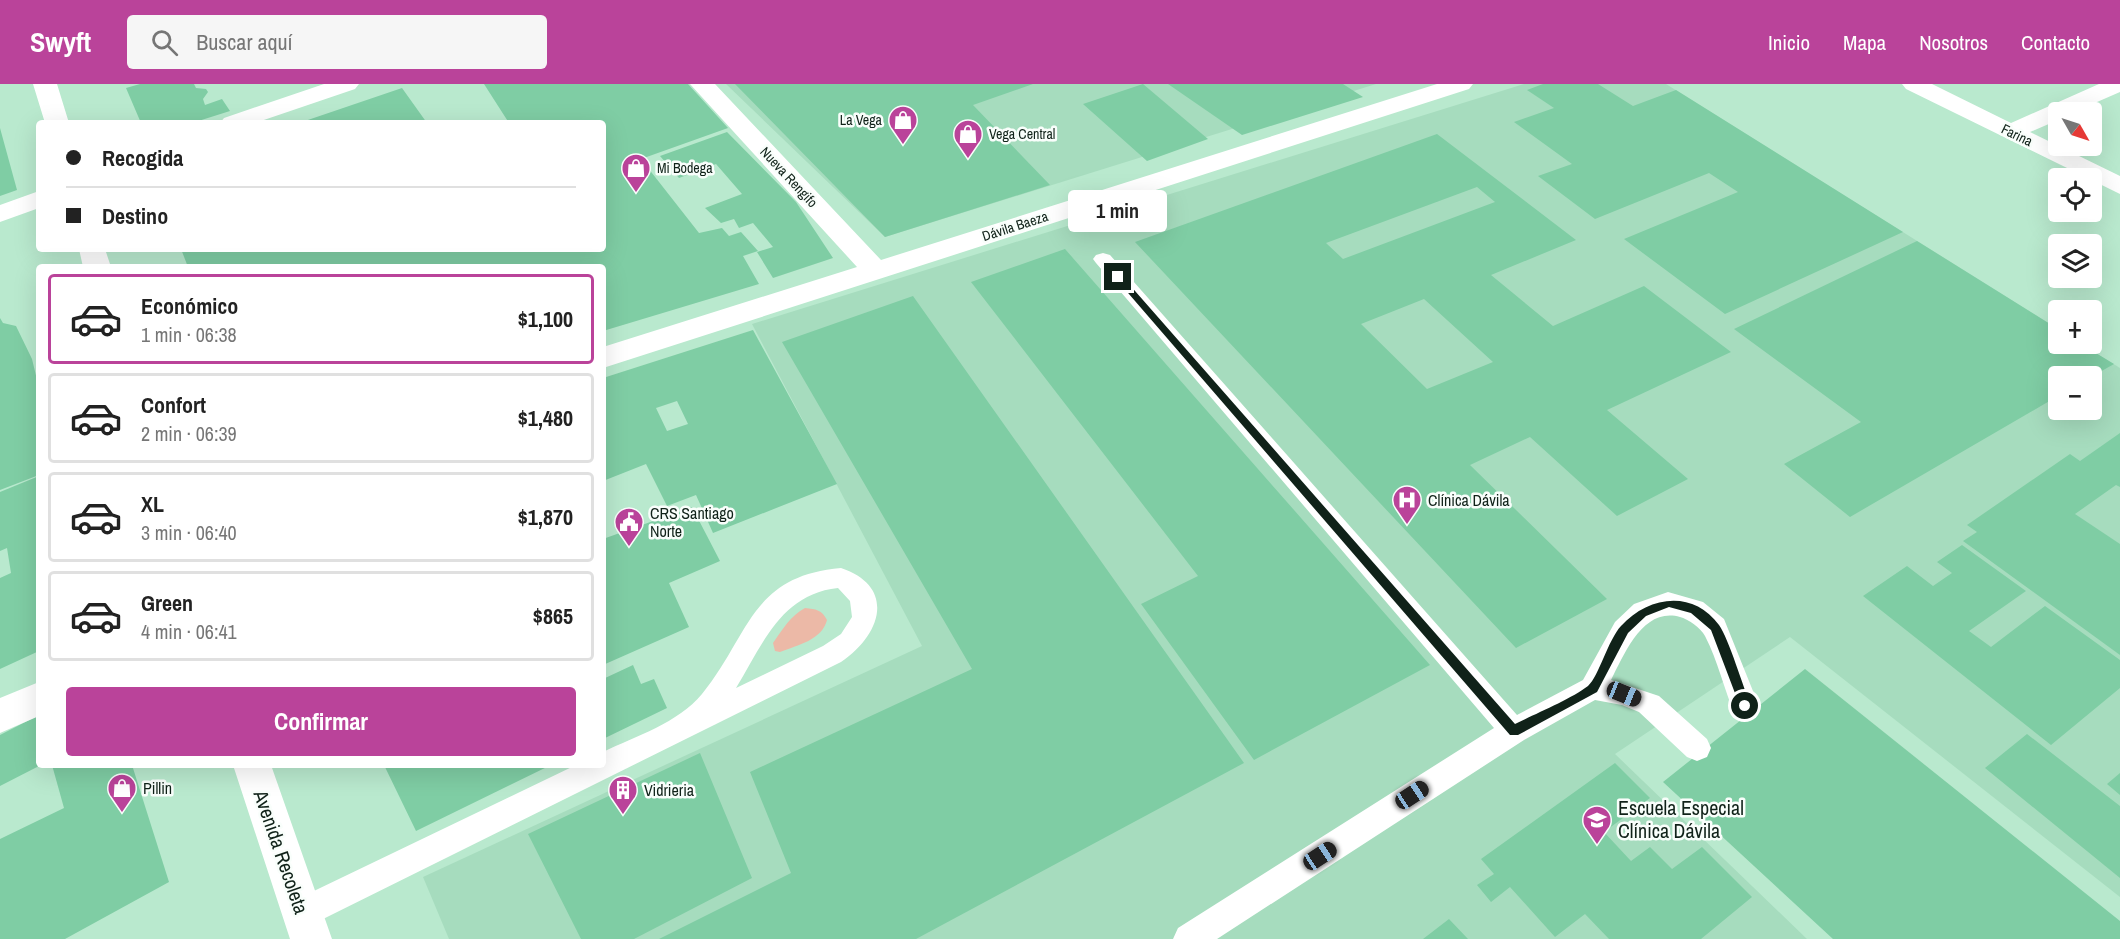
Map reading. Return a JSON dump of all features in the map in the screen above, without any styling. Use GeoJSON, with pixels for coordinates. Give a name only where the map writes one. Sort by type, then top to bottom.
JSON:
{"type":"FeatureCollection","features":[{"type":"Feature","properties":{"kind":"street"},"geometry":{"type":"LineString","coordinates":[[45,84],[56,120]]}},
{"type":"Feature","properties":{"kind":"street"},"geometry":{"type":"LineString","coordinates":[[241,120],[347,84]]}},
{"type":"Feature","properties":{"kind":"street","name":"Nueva Rengifo"},"geometry":{"type":"LineString","coordinates":[[702,84],[876,271]]}},
{"type":"Feature","properties":{"kind":"street","name":"Dávila Baeza"},"geometry":{"type":"LineString","coordinates":[[606,357],[1461,84]]}},
{"type":"Feature","properties":{"kind":"street","name":"Farina"},"geometry":{"type":"LineString","coordinates":[[1914,84],[2120,186]]}},
{"type":"Feature","properties":{"kind":"street"},"geometry":{"type":"LineString","coordinates":[[2011,132],[2118,84]]}},
{"type":"Feature","properties":{"kind":"street"},"geometry":{"type":"LineString","coordinates":[[0,214],[36,201]]}},
{"type":"Feature","properties":{"kind":"street"},"geometry":{"type":"LineString","coordinates":[[0,716],[36,699]]}},
{"type":"Feature","properties":{"kind":"street","name":"Avenida Recoleta"},"geometry":{"type":"LineString","coordinates":[[253,768],[306,926]]}},
{"type":"Feature","properties":{"kind":"lane"},"geometry":{"type":"LineString","coordinates":[[1103,259],[1514,731]]}},
{"type":"Feature","properties":{"kind":"lane"},"geometry":{"type":"LineString","coordinates":[[606,768],[832,654],[850,642],[865,619],[863,599],[853,584],[842,578],[819,580],[794,590],[776,603],[711,703],[689,724]]}},
{"type":"Feature","properties":{"kind":"lane"},"geometry":{"type":"LineString","coordinates":[[1189,939],[1514,731],[1593,688],[1624,630],[1643,612],[1668,603],[1694,610],[1715,627],[1745,706]]}},
{"type":"Feature","properties":{"kind":"lane"},"geometry":{"type":"LineString","coordinates":[[1593,688],[1624,694],[1649,704],[1697,748]]}},
{"type":"Feature","properties":{"kind":"lane"},"geometry":{"type":"LineString","coordinates":[[306,926],[606,768]]}},
{"type":"Feature","properties":{"kind":"shaded area","name":"Vega Central"},"geometry":{"type":"Polygon","coordinates":[[[726,84],[1376,84],[885,237],[726,84]]]}},
{"type":"Feature","properties":{"kind":"shaded area","name":"Clínica Dávila"},"geometry":{"type":"Polygon","coordinates":[[[1524,84],[1666,84],[2048,323],[2048,354],[2097,354],[2120,368],[2120,897],[1790,637],[1615,754],[1807,939],[449,939],[423,877],[922,646],[752,324],[1524,84]]]}},
{"type":"Feature","properties":{"kind":"shaded area"},"geometry":{"type":"Polygon","coordinates":[[[805,608],[823,614],[827,620],[824,627],[808,641],[780,652],[775,651],[773,643],[791,619],[805,608]]]}},
{"type":"Feature","properties":{"kind":"building"},"geometry":{"type":"Polygon","coordinates":[[[140,84],[194,84],[196,88],[206,89],[208,92],[203,99],[205,105],[222,99],[230,111],[202,120],[140,120],[126,88],[140,84]]]}},
{"type":"Feature","properties":{"kind":"building","name":"Mi Bodega"},"geometry":{"type":"Polygon","coordinates":[[[484,84],[688,84],[728,128],[641,159],[699,233],[722,228],[729,236],[741,232],[758,251],[743,256],[759,284],[606,330],[606,264],[187,264],[182,252],[606,252],[606,120],[507,120],[484,84]]]}},
{"type":"Feature","properties":{"kind":"building","name":"La Vega"},"geometry":{"type":"Polygon","coordinates":[[[735,84],[1033,84],[973,105],[1050,185],[885,237],[735,84]]]}},
{"type":"Feature","properties":{"kind":"building"},"geometry":{"type":"Polygon","coordinates":[[[1143,84],[1208,139],[1147,161],[1083,104],[1143,84]]]}},
{"type":"Feature","properties":{"kind":"building"},"geometry":{"type":"Polygon","coordinates":[[[1168,84],[1343,84],[1363,97],[1242,135],[1168,84]]]}},
{"type":"Feature","properties":{"kind":"building"},"geometry":{"type":"Polygon","coordinates":[[[1543,84],[1598,84],[1633,106],[1676,90],[1903,232],[1725,314],[1624,239],[1738,192],[1709,173],[1595,219],[1538,176],[1572,164],[1514,122],[1554,108],[1527,90],[1543,84]]]}},
{"type":"Feature","properties":{"kind":"building"},"geometry":{"type":"Polygon","coordinates":[[[402,88],[425,120],[308,120],[402,88]]]}},
{"type":"Feature","properties":{"kind":"building"},"geometry":{"type":"Polygon","coordinates":[[[0,128],[17,190],[0,196],[0,128]]]}},
{"type":"Feature","properties":{"kind":"building"},"geometry":{"type":"Polygon","coordinates":[[[727,132],[796,202],[833,258],[773,278],[757,252],[773,247],[753,223],[739,228],[734,219],[721,223],[705,208],[742,194],[716,164],[679,178],[660,156],[727,132]]]}},
{"type":"Feature","properties":{"kind":"building"},"geometry":{"type":"Polygon","coordinates":[[[1437,134],[1576,240],[1491,275],[1553,326],[1644,286],[1731,352],[1607,410],[1688,479],[1617,516],[1530,437],[1470,465],[1607,599],[1516,648],[1135,242],[1437,134]],[[1477,187],[1326,243],[1343,259],[1495,202],[1477,187]],[[1424,299],[1361,324],[1427,389],[1493,362],[1424,299]]]}},
{"type":"Feature","properties":{"kind":"building"},"geometry":{"type":"Polygon","coordinates":[[[1917,241],[2048,323],[2048,354],[2098,354],[2114,364],[2102,371],[2102,366],[2048,366],[2048,402],[1850,517],[1784,464],[1861,422],[1734,329],[1917,241]]]}},
{"type":"Feature","properties":{"kind":"building"},"geometry":{"type":"Polygon","coordinates":[[[1065,249],[1430,665],[1254,760],[1141,604],[1198,576],[971,282],[1065,249]]]}},
{"type":"Feature","properties":{"kind":"building"},"geometry":{"type":"Polygon","coordinates":[[[913,296],[1244,763],[916,939],[659,939],[791,873],[750,772],[972,669],[782,342],[913,296]]]}},
{"type":"Feature","properties":{"kind":"building"},"geometry":{"type":"Polygon","coordinates":[[[0,318],[3,323],[16,326],[32,359],[36,376],[36,476],[0,490],[0,318]]]}},
{"type":"Feature","properties":{"kind":"building"},"geometry":{"type":"Polygon","coordinates":[[[753,330],[837,484],[713,533],[696,495],[667,506],[646,464],[606,480],[606,377],[753,330]],[[677,401],[656,408],[667,431],[688,424],[677,401]]]}},
{"type":"Feature","properties":{"kind":"building"},"geometry":{"type":"Polygon","coordinates":[[[2120,433],[2120,487],[2116,485],[2075,514],[2120,544],[2120,655],[1963,541],[1977,532],[1967,525],[2070,454],[2080,461],[2120,433]]]}},
{"type":"Feature","properties":{"kind":"building"},"geometry":{"type":"Polygon","coordinates":[[[36,477],[36,652],[0,669],[0,578],[11,573],[7,548],[0,551],[0,492],[36,477]]]}},
{"type":"Feature","properties":{"kind":"building"},"geometry":{"type":"Polygon","coordinates":[[[692,507],[720,561],[669,583],[689,627],[606,664],[606,538],[692,507]]]}},
{"type":"Feature","properties":{"kind":"building"},"geometry":{"type":"Polygon","coordinates":[[[1962,545],[2026,591],[1969,631],[1991,647],[2045,606],[2120,660],[2120,688],[2051,745],[1863,596],[1907,566],[1933,586],[1952,573],[1937,562],[1962,545]]]}},
{"type":"Feature","properties":{"kind":"building"},"geometry":{"type":"Polygon","coordinates":[[[633,665],[641,684],[654,679],[667,708],[606,738],[606,678],[633,665]]]}},
{"type":"Feature","properties":{"kind":"building"},"geometry":{"type":"Polygon","coordinates":[[[1805,669],[2120,921],[2120,939],[1833,939],[1663,782],[1805,669]]]}},
{"type":"Feature","properties":{"kind":"building"},"geometry":{"type":"Polygon","coordinates":[[[36,717],[36,768],[0,786],[0,735],[36,717]]]}},
{"type":"Feature","properties":{"kind":"building"},"geometry":{"type":"Polygon","coordinates":[[[2027,734],[2120,806],[2120,878],[1985,768],[2027,734]]]}},
{"type":"Feature","properties":{"kind":"building"},"geometry":{"type":"Polygon","coordinates":[[[700,753],[752,878],[634,939],[581,939],[528,834],[700,753]]]}},
{"type":"Feature","properties":{"kind":"building"},"geometry":{"type":"Polygon","coordinates":[[[1615,763],[1650,798],[1604,832],[1631,861],[1650,847],[1672,869],[1702,847],[1752,897],[1701,939],[1609,939],[1585,914],[1555,937],[1510,887],[1491,902],[1477,885],[1494,874],[1481,859],[1615,763]]]}},
{"type":"Feature","properties":{"kind":"building"},"geometry":{"type":"Polygon","coordinates":[[[53,768],[133,768],[169,882],[65,939],[0,939],[0,839],[64,808],[53,768]]]}},
{"type":"Feature","properties":{"kind":"building"},"geometry":{"type":"Polygon","coordinates":[[[385,768],[545,768],[416,831],[385,768]]]}},
{"type":"Feature","properties":{"kind":"building"},"geometry":{"type":"Polygon","coordinates":[[[2120,773],[2120,795],[2107,784],[2120,773]]]}},
{"type":"Feature","properties":{"kind":"building"},"geometry":{"type":"Polygon","coordinates":[[[1449,919],[1468,939],[1423,939],[1449,919]]]}},
{"type":"Feature","properties":{"kind":"place","name":"La Vega"},"geometry":{"type":"Point","coordinates":[903,146]}},
{"type":"Feature","properties":{"kind":"place","name":"Vega Central"},"geometry":{"type":"Point","coordinates":[968,160]}},
{"type":"Feature","properties":{"kind":"place","name":"Mi Bodega"},"geometry":{"type":"Point","coordinates":[636,194]}},
{"type":"Feature","properties":{"kind":"place","name":"Clínica Dávila"},"geometry":{"type":"Point","coordinates":[1407,526]}},
{"type":"Feature","properties":{"kind":"place","name":"CRS Santiago Norte"},"geometry":{"type":"Point","coordinates":[629,548]}},
{"type":"Feature","properties":{"kind":"place","name":"Pillin"},"geometry":{"type":"Point","coordinates":[122,814]}},
{"type":"Feature","properties":{"kind":"place","name":"Vidrieria"},"geometry":{"type":"Point","coordinates":[623,816]}},
{"type":"Feature","properties":{"kind":"place","name":"Escuela Especial Clínica Dávila"},"geometry":{"type":"Point","coordinates":[1597,846]}},
{"type":"Feature","properties":{"kind":"route"},"geometry":{"type":"LineString","coordinates":[[1118,277],[1514,731],[1593,688],[1624,630],[1643,612],[1668,603],[1694,610],[1715,627],[1745,706]]}}]}
